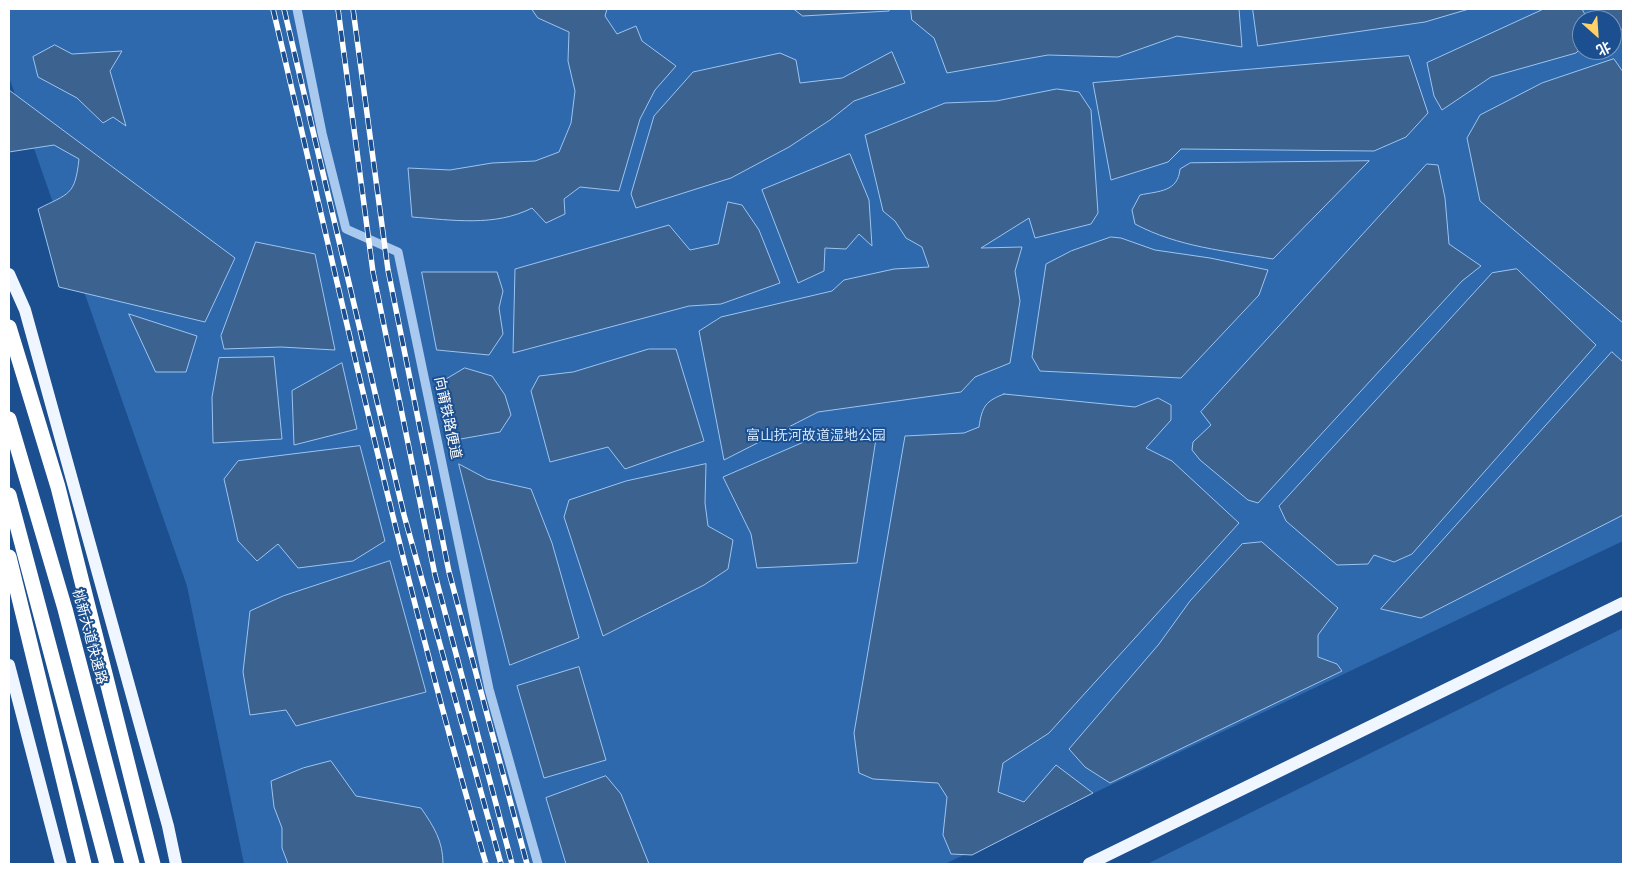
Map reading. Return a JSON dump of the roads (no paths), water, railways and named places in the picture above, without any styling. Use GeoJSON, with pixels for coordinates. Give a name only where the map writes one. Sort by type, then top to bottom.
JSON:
{"type":"FeatureCollection","features":[{"type":"Feature","properties":{"kind":"highway"},"geometry":{"type":"LineString","coordinates":[[9,327],[58,487],[153,864]]}},
{"type":"Feature","properties":{"kind":"highway","name":"桃新大道快速路"},"geometry":{"type":"LineString","coordinates":[[9,419],[65,609],[132,864]]}},
{"type":"Feature","properties":{"kind":"highway"},"geometry":{"type":"LineString","coordinates":[[9,495],[107,864]]}},
{"type":"Feature","properties":{"kind":"highway"},"geometry":{"type":"LineString","coordinates":[[9,557],[84,864]]}},
{"type":"Feature","properties":{"kind":"main road"},"geometry":{"type":"LineString","coordinates":[[9,274],[25,310],[78,496],[176,864]]}},
{"type":"Feature","properties":{"kind":"main road"},"geometry":{"type":"LineString","coordinates":[[1089,864],[1623,603]]}},
{"type":"Feature","properties":{"kind":"main road"},"geometry":{"type":"LineString","coordinates":[[9,665],[61,864]]}},
{"type":"Feature","properties":{"kind":"lane","name":"向莆铁路便道"},"geometry":{"type":"LineString","coordinates":[[296,9],[322,133],[346,229],[398,252],[489,689],[538,864]]}},
{"type":"Feature","properties":{"kind":"railway"},"geometry":{"type":"LineString","coordinates":[[273,9],[400,545],[427,652],[486,864]]}},
{"type":"Feature","properties":{"kind":"railway"},"geometry":{"type":"LineString","coordinates":[[284,9],[404,515],[501,864]]}},
{"type":"Feature","properties":{"kind":"railway"},"geometry":{"type":"LineString","coordinates":[[338,9],[373,272],[435,575],[512,864]]}},
{"type":"Feature","properties":{"kind":"railway"},"geometry":{"type":"LineString","coordinates":[[353,9],[388,270],[449,572],[527,864]]}},
{"type":"Feature","properties":{"kind":"park label","name":"富山抚河故道湿地公园"},"geometry":{"type":"Point","coordinates":[816,436]}}]}
